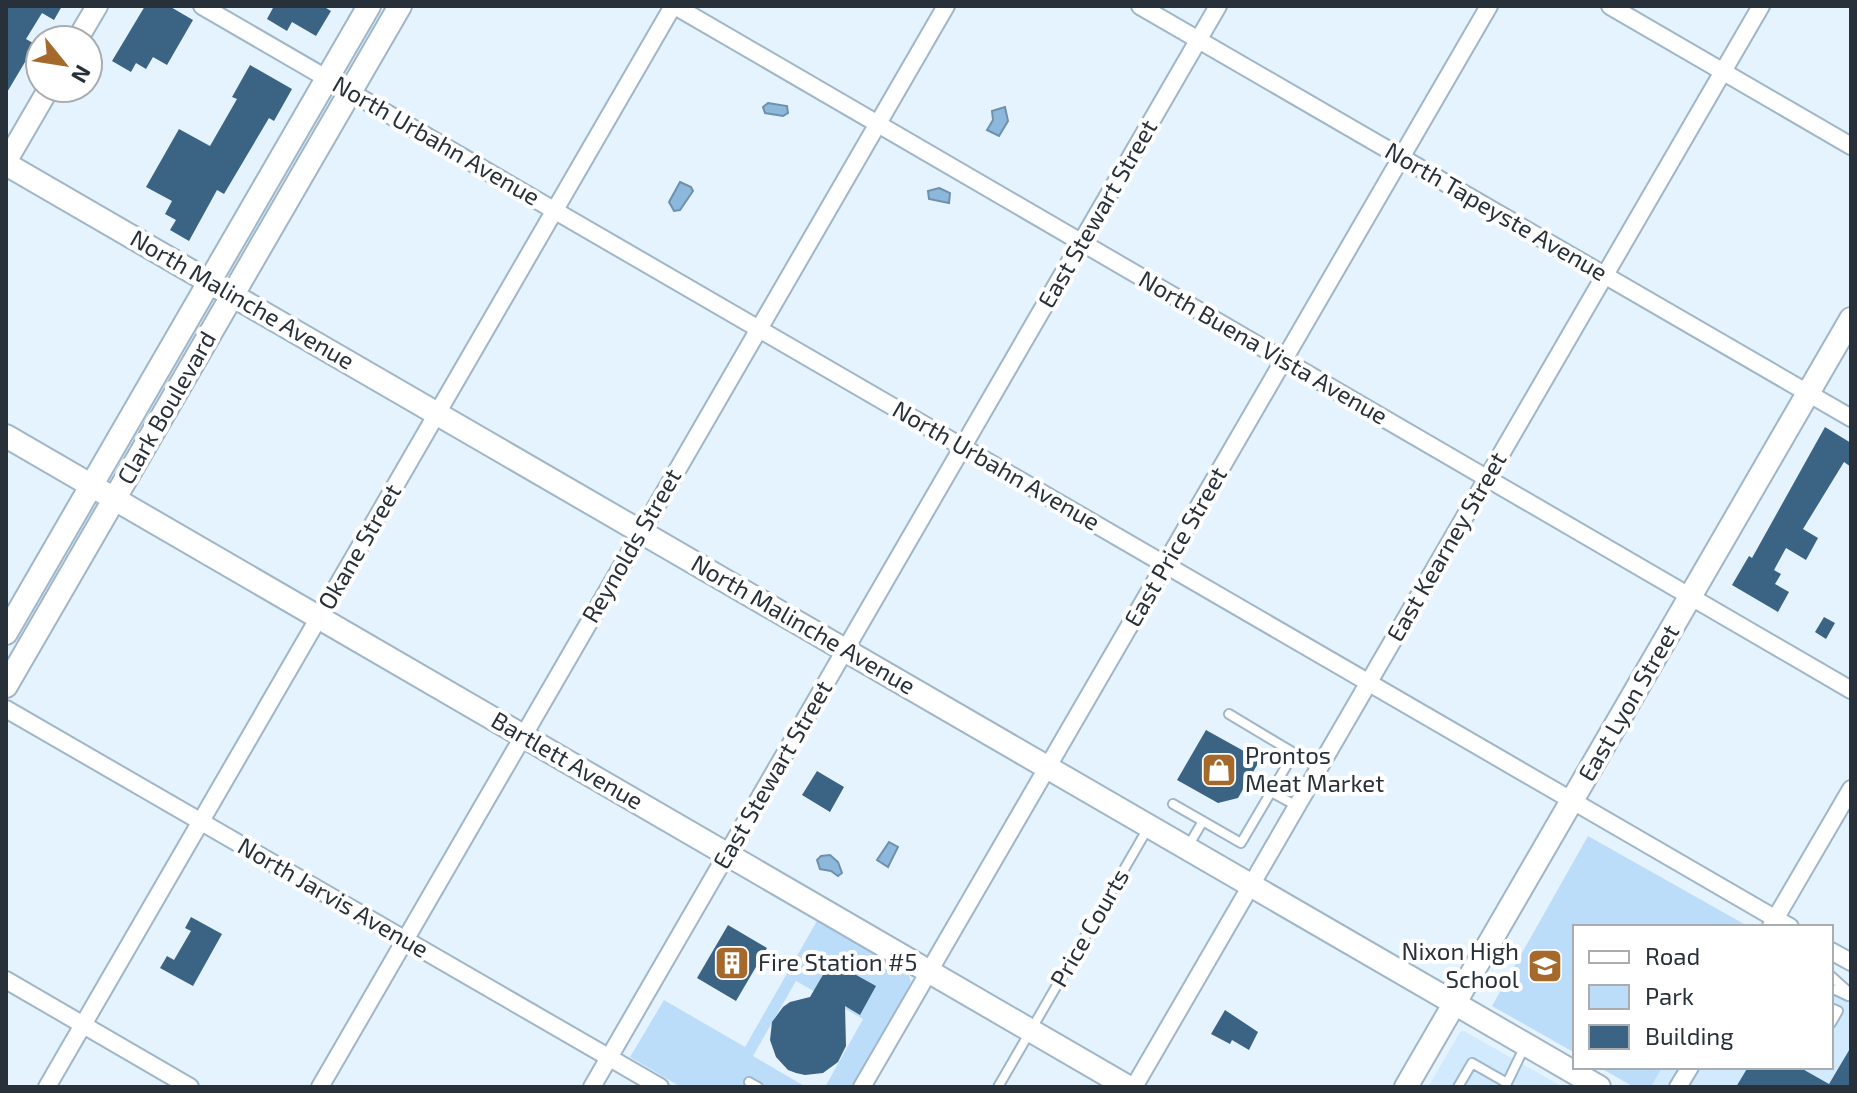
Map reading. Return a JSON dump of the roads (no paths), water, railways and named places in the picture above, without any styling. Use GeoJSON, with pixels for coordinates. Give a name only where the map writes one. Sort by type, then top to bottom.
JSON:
{"type":"FeatureCollection","features":[{"type":"Feature","properties":{"kind":"main road","name":"Clark Boulevard"},"geometry":{"type":"LineString","coordinates":[[6,633],[369,6]]}},
{"type":"Feature","properties":{"kind":"main road","name":"Clark Boulevard"},"geometry":{"type":"LineString","coordinates":[[6,686],[400,6]]}},
{"type":"Feature","properties":{"kind":"main road","name":"North Malinche Avenue"},"geometry":{"type":"LineString","coordinates":[[6,163],[1599,1087]]}},
{"type":"Feature","properties":{"kind":"main road","name":"East Lyon Street"},"geometry":{"type":"LineString","coordinates":[[1406,1087],[1851,319]]}},
{"type":"Feature","properties":{"kind":"main road","name":"Bartlett Avenue"},"geometry":{"type":"LineString","coordinates":[[6,436],[1131,1087]]}},
{"type":"Feature","properties":{"kind":"street"},"geometry":{"type":"LineString","coordinates":[[86,24],[97,6]]}},
{"type":"Feature","properties":{"kind":"street","name":"North Urbahn Avenue"},"geometry":{"type":"LineString","coordinates":[[202,6],[1573,800],[1780,925]]}},
{"type":"Feature","properties":{"kind":"street","name":"North Buena Vista Avenue"},"geometry":{"type":"LineString","coordinates":[[674,6],[1851,690]]}},
{"type":"Feature","properties":{"kind":"street","name":"Okane Street"},"geometry":{"type":"LineString","coordinates":[[47,1087],[674,6]]}},
{"type":"Feature","properties":{"kind":"street","name":"Reynolds Street"},"geometry":{"type":"LineString","coordinates":[[320,1087],[946,6]]}},
{"type":"Feature","properties":{"kind":"street","name":"North Tapeyste Avenue"},"geometry":{"type":"LineString","coordinates":[[1140,6],[1851,418]]}},
{"type":"Feature","properties":{"kind":"street","name":"East Stewart Street"},"geometry":{"type":"LineString","coordinates":[[592,1087],[1218,6]]}},
{"type":"Feature","properties":{"kind":"street","name":"East Price Street"},"geometry":{"type":"LineString","coordinates":[[862,1087],[1489,6]]}},
{"type":"Feature","properties":{"kind":"street"},"geometry":{"type":"LineString","coordinates":[[1610,6],[1851,146]]}},
{"type":"Feature","properties":{"kind":"street","name":"East Kearney Street"},"geometry":{"type":"LineString","coordinates":[[1131,1087],[1251,886],[1761,6]]}},
{"type":"Feature","properties":{"kind":"street"},"geometry":{"type":"LineString","coordinates":[[6,163],[40,104]]}},
{"type":"Feature","properties":{"kind":"street","name":"North Jarvis Avenue"},"geometry":{"type":"LineString","coordinates":[[6,709],[660,1087]]}},
{"type":"Feature","properties":{"kind":"street"},"geometry":{"type":"LineString","coordinates":[[1780,925],[1851,789]]}},
{"type":"Feature","properties":{"kind":"street"},"geometry":{"type":"LineString","coordinates":[[1833,952],[1851,962]]}},
{"type":"Feature","properties":{"kind":"street"},"geometry":{"type":"LineString","coordinates":[[6,980],[190,1087]]}},
{"type":"Feature","properties":{"kind":"street"},"geometry":{"type":"LineString","coordinates":[[1680,1087],[1689,1069]]}},
{"type":"Feature","properties":{"kind":"lane"},"geometry":{"type":"LineString","coordinates":[[1229,714],[1319,767]]}},
{"type":"Feature","properties":{"kind":"lane"},"geometry":{"type":"LineString","coordinates":[[1173,804],[1241,843],[1294,753]]}},
{"type":"Feature","properties":{"kind":"lane"},"geometry":{"type":"LineString","coordinates":[[1271,792],[1297,806]]}},
{"type":"Feature","properties":{"kind":"lane"},"geometry":{"type":"LineString","coordinates":[[1187,849],[1203,821]]}},
{"type":"Feature","properties":{"kind":"lane","name":"Price Courts"},"geometry":{"type":"LineString","coordinates":[[998,1087],[1149,826]]}},
{"type":"Feature","properties":{"kind":"lane"},"geometry":{"type":"LineString","coordinates":[[1833,978],[1851,995]]}},
{"type":"Feature","properties":{"kind":"lane"},"geometry":{"type":"LineString","coordinates":[[1458,1087],[1472,1063],[1507,1085],[1525,1044]]}},
{"type":"Feature","properties":{"kind":"lane"},"geometry":{"type":"LineString","coordinates":[[749,1082],[758,1087]]}},
{"type":"Feature","properties":{"kind":"place","name":"Prontos Meat Market"},"geometry":{"type":"Point","coordinates":[1219,770]}},
{"type":"Feature","properties":{"kind":"place","name":"Fire Station #5"},"geometry":{"type":"Point","coordinates":[732,963]}},
{"type":"Feature","properties":{"kind":"place","name":"Nixon High School"},"geometry":{"type":"Point","coordinates":[1545,966]}}]}
